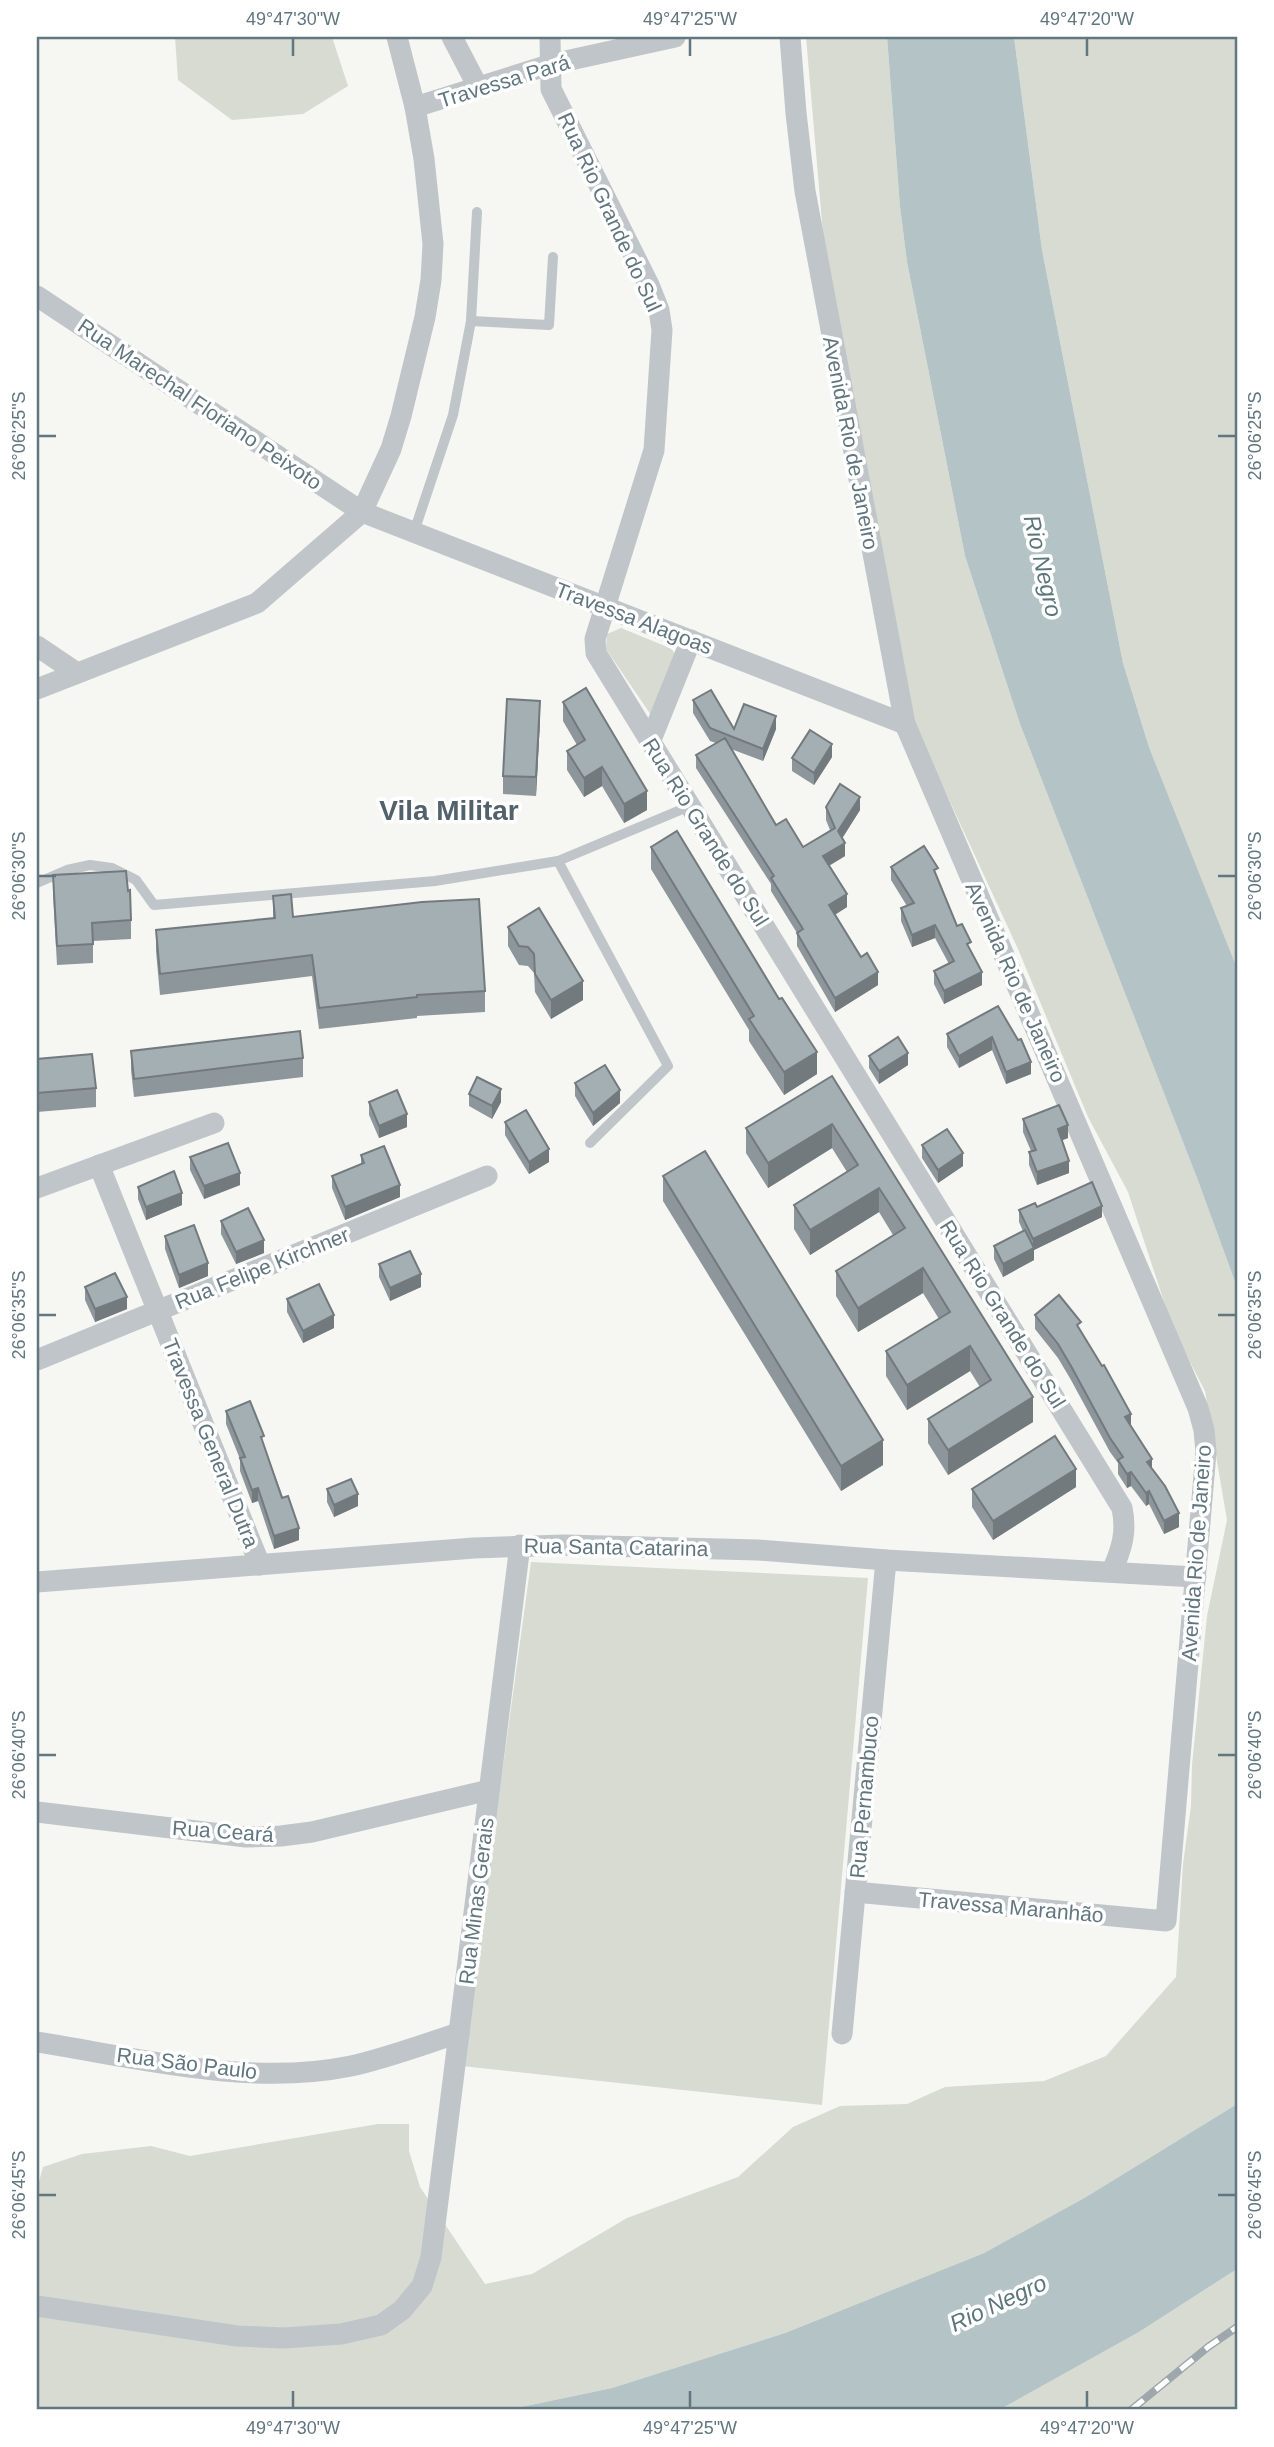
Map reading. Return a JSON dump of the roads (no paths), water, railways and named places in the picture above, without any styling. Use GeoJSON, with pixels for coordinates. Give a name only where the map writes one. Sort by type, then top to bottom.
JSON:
{"type":"FeatureCollection","features":[{"type":"Feature","properties":{"kind":"street"},"geometry":{"type":"LineString","coordinates":[[384,37],[405,75]]}},
{"type":"Feature","properties":{"kind":"street"},"geometry":{"type":"LineString","coordinates":[[37,689],[257,603],[362,512],[391,449],[401,416],[425,317],[431,280],[433,244],[430,198],[415,107],[397,37]]}},
{"type":"Feature","properties":{"kind":"street"},"geometry":{"type":"LineString","coordinates":[[452,37],[478,88]]}},
{"type":"Feature","properties":{"kind":"street","name":"Rua Rio Grande do Sul"},"geometry":{"type":"LineString","coordinates":[[550,37],[551,89],[649,285],[659,310],[662,330],[654,450],[595,639],[596,653],[1122,1508],[1126,1525],[1124,1544],[1112,1571]]}},
{"type":"Feature","properties":{"kind":"street","name":"Travessa Pará"},"geometry":{"type":"LineString","coordinates":[[415,107],[552,64],[675,37]]}},
{"type":"Feature","properties":{"kind":"street","name":"Avenida Rio de Janeiro"},"geometry":{"type":"LineString","coordinates":[[790,37],[805,191],[905,724],[1198,1408],[1204,1430],[1206,1452],[1166,1921]]}},
{"type":"Feature","properties":{"kind":"street","name":"Rua Marechal Floriano Peixoto"},"geometry":{"type":"LineString","coordinates":[[37,296],[362,512]]}},
{"type":"Feature","properties":{"kind":"street","name":"Travessa Alagoas"},"geometry":{"type":"LineString","coordinates":[[362,512],[905,724]]}},
{"type":"Feature","properties":{"kind":"street"},"geometry":{"type":"LineString","coordinates":[[650,741],[691,640]]}},
{"type":"Feature","properties":{"kind":"street"},"geometry":{"type":"LineString","coordinates":[[37,646],[77,673]]}},
{"type":"Feature","properties":{"kind":"street"},"geometry":{"type":"LineString","coordinates":[[37,1188],[214,1123]]}},
{"type":"Feature","properties":{"kind":"street","name":"Travessa General Dutra"},"geometry":{"type":"LineString","coordinates":[[99,1164],[261,1565]]}},
{"type":"Feature","properties":{"kind":"street","name":"Rua Felipe Kirchner"},"geometry":{"type":"LineString","coordinates":[[37,1360],[487,1176]]}},
{"type":"Feature","properties":{"kind":"street","name":"Rua Santa Catarina"},"geometry":{"type":"LineString","coordinates":[[37,1582],[520,1545],[758,1549],[887,1560],[1196,1577]]}},
{"type":"Feature","properties":{"kind":"street","name":"Rua Minas Gerais"},"geometry":{"type":"LineString","coordinates":[[37,2306],[237,2336],[284,2338],[341,2334],[381,2325],[402,2310],[422,2286],[431,2257],[520,1545]]}},
{"type":"Feature","properties":{"kind":"street","name":"Rua Pernambuco"},"geometry":{"type":"LineString","coordinates":[[842,2034],[887,1560]]}},
{"type":"Feature","properties":{"kind":"street","name":"Rua Ceará"},"geometry":{"type":"LineString","coordinates":[[37,1812],[246,1837],[281,1836],[312,1832],[489,1790]]}},
{"type":"Feature","properties":{"kind":"street","name":"Travessa Maranhão"},"geometry":{"type":"LineString","coordinates":[[855,1892],[1166,1921]]}},
{"type":"Feature","properties":{"kind":"street","name":"Rua São Paulo"},"geometry":{"type":"LineString","coordinates":[[37,2042],[221,2071],[277,2073],[351,2066],[459,2033]]}},
{"type":"Feature","properties":{"kind":"lane"},"geometry":{"type":"LineString","coordinates":[[414,532],[453,415],[471,321],[477,212]]}},
{"type":"Feature","properties":{"kind":"lane"},"geometry":{"type":"LineString","coordinates":[[471,321],[549,325],[554,257]]}},
{"type":"Feature","properties":{"kind":"lane"},"geometry":{"type":"LineString","coordinates":[[37,883],[67,870],[90,865],[112,868],[136,880],[154,905],[435,881],[558,861],[690,806]]}},
{"type":"Feature","properties":{"kind":"lane"},"geometry":{"type":"LineString","coordinates":[[558,861],[668,1066],[590,1143]]}},
{"type":"Feature","properties":{"kind":"water","name":"Rio Negro"},"geometry":{"type":"Polygon","coordinates":[[[887,37],[1014,37],[1042,250],[1123,663],[1149,747],[1237,968],[1237,1287],[1020,724],[965,556],[907,262],[900,207],[887,37]]]}},
{"type":"Feature","properties":{"kind":"water","name":"Rio Negro"},"geometry":{"type":"Polygon","coordinates":[[[1237,2104],[1237,2269],[1139,2332],[999,2410],[507,2410],[612,2388],[785,2333],[984,2253],[1086,2197],[1237,2104]]]}},
{"type":"Feature","properties":{"kind":"railway"},"geometry":{"type":"LineString","coordinates":[[1131,2410],[1208,2347],[1237,2327]]}},
{"type":"Feature","properties":{"kind":"district","name":"Vila Militar"},"geometry":{"type":"Point","coordinates":[449,810]}}]}
